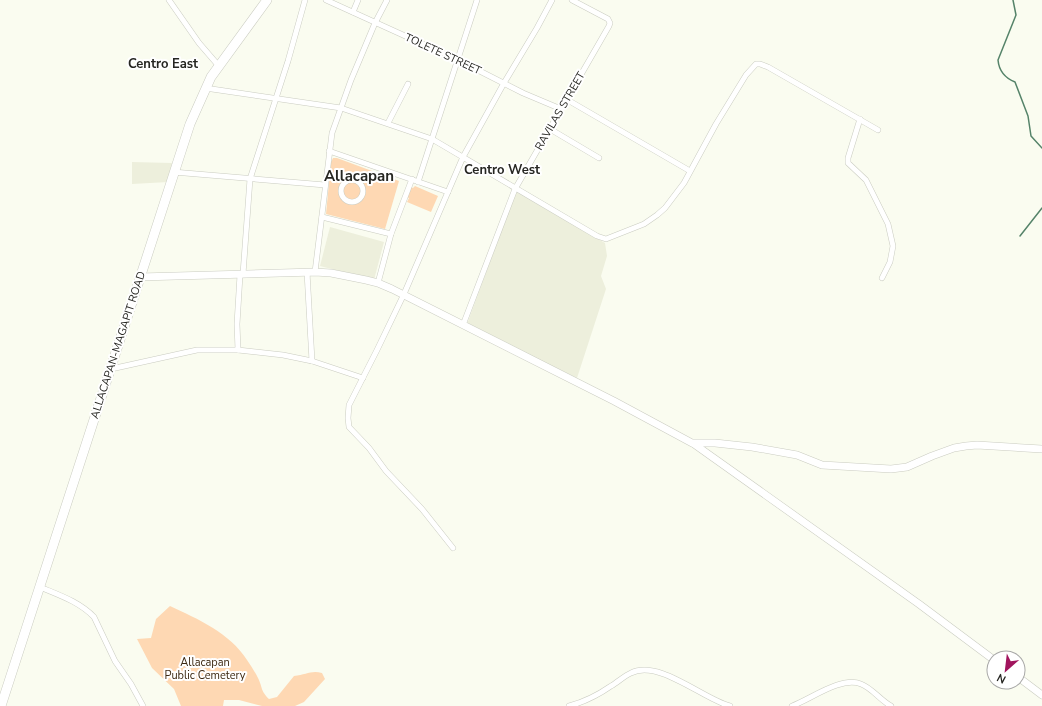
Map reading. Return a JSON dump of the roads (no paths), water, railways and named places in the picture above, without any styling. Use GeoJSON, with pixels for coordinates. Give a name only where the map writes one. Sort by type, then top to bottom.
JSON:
{"type":"FeatureCollection","features":[{"type":"Feature","properties":{"kind":"highway","name":"ALLACAPAN-MAGAPIT ROAD"},"geometry":{"type":"LineString","coordinates":[[1,706],[111,369],[173,172],[190,124],[204,88],[218,65],[267,0]]}},
{"type":"Feature","properties":{"kind":"main road"},"geometry":{"type":"LineString","coordinates":[[140,277],[316,272],[336,274],[378,283],[404,294],[692,443],[919,604],[986,655]]}},
{"type":"Feature","properties":{"kind":"main road"},"geometry":{"type":"LineString","coordinates":[[692,443],[715,443],[752,447],[797,456],[822,465],[891,469],[907,467],[946,451],[966,446],[977,445],[1042,449]]}},
{"type":"Feature","properties":{"kind":"main road"},"geometry":{"type":"LineString","coordinates":[[1026,682],[1042,695]]}},
{"type":"Feature","properties":{"kind":"street"},"geometry":{"type":"LineString","coordinates":[[169,0],[199,43],[218,65]]}},
{"type":"Feature","properties":{"kind":"street"},"geometry":{"type":"LineString","coordinates":[[238,350],[237,324],[250,179],[276,99],[305,0]]}},
{"type":"Feature","properties":{"kind":"street","name":"TOLETE STREET"},"geometry":{"type":"LineString","coordinates":[[326,0],[561,109]]}},
{"type":"Feature","properties":{"kind":"street"},"geometry":{"type":"LineString","coordinates":[[353,12],[358,0]]}},
{"type":"Feature","properties":{"kind":"street"},"geometry":{"type":"LineString","coordinates":[[316,272],[332,134],[351,80],[375,23],[387,0]]}},
{"type":"Feature","properties":{"kind":"street"},"geometry":{"type":"LineString","coordinates":[[418,182],[477,0]]}},
{"type":"Feature","properties":{"kind":"street"},"geometry":{"type":"LineString","coordinates":[[453,548],[422,509],[386,471],[369,448],[350,427],[348,418],[349,405],[404,294],[463,157],[552,0]]}},
{"type":"Feature","properties":{"kind":"street","name":"RAVILAS STREET"},"geometry":{"type":"LineString","coordinates":[[463,325],[515,189],[609,26],[609,20],[572,0]]}},
{"type":"Feature","properties":{"kind":"street"},"geometry":{"type":"LineString","coordinates":[[204,88],[341,108],[432,139],[515,189],[597,236],[606,239],[644,224],[657,215],[684,183],[746,75],[756,64],[768,67],[878,130]]}},
{"type":"Feature","properties":{"kind":"street"},"geometry":{"type":"LineString","coordinates":[[388,123],[408,84]]}},
{"type":"Feature","properties":{"kind":"street"},"geometry":{"type":"LineString","coordinates":[[566,99],[690,171]]}},
{"type":"Feature","properties":{"kind":"street"},"geometry":{"type":"LineString","coordinates":[[860,119],[848,163],[866,180],[888,224],[893,246],[890,262],[882,278]]}},
{"type":"Feature","properties":{"kind":"street"},"geometry":{"type":"LineString","coordinates":[[550,130],[599,158]]}},
{"type":"Feature","properties":{"kind":"street"},"geometry":{"type":"LineString","coordinates":[[329,151],[448,192]]}},
{"type":"Feature","properties":{"kind":"street"},"geometry":{"type":"LineString","coordinates":[[173,172],[325,185]]}},
{"type":"Feature","properties":{"kind":"street"},"geometry":{"type":"LineString","coordinates":[[378,283],[391,234],[412,179]]}},
{"type":"Feature","properties":{"kind":"street"},"geometry":{"type":"LineString","coordinates":[[350,180],[358,182],[363,190],[360,198],[352,202],[344,199],[340,192],[342,185],[350,180]]}},
{"type":"Feature","properties":{"kind":"street"},"geometry":{"type":"LineString","coordinates":[[322,217],[391,234]]}},
{"type":"Feature","properties":{"kind":"street"},"geometry":{"type":"LineString","coordinates":[[307,272],[312,362]]}},
{"type":"Feature","properties":{"kind":"street"},"geometry":{"type":"LineString","coordinates":[[111,369],[192,350],[238,350],[271,352],[312,362],[363,378]]}},
{"type":"Feature","properties":{"kind":"street"},"geometry":{"type":"LineString","coordinates":[[40,587],[71,601],[89,612],[94,617],[115,661],[131,684],[143,706]]}},
{"type":"Feature","properties":{"kind":"street"},"geometry":{"type":"LineString","coordinates":[[569,706],[592,697],[631,673],[646,670],[658,672],[679,680],[718,702],[730,706]]}},
{"type":"Feature","properties":{"kind":"street"},"geometry":{"type":"LineString","coordinates":[[792,706],[839,684],[847,682],[861,684],[891,706]]}},
{"type":"Feature","properties":{"kind":"waterway"},"geometry":{"type":"LineString","coordinates":[[1013,0],[1016,15],[998,60],[1003,74],[1015,82],[1028,116],[1031,136],[1042,148]]}},
{"type":"Feature","properties":{"kind":"waterway"},"geometry":{"type":"LineString","coordinates":[[1020,236],[1042,208]]}},
{"type":"Feature","properties":{"kind":"district","name":"Centro East"},"geometry":{"type":"Point","coordinates":[163,64]}},
{"type":"Feature","properties":{"kind":"district","name":"Centro West"},"geometry":{"type":"Point","coordinates":[502,170]}},
{"type":"Feature","properties":{"kind":"district","name":"Allacapan"},"geometry":{"type":"Point","coordinates":[359,176]}},
{"type":"Feature","properties":{"kind":"park label","name":"Allacapan Public Cemetery"},"geometry":{"type":"Point","coordinates":[205,668]}}]}
